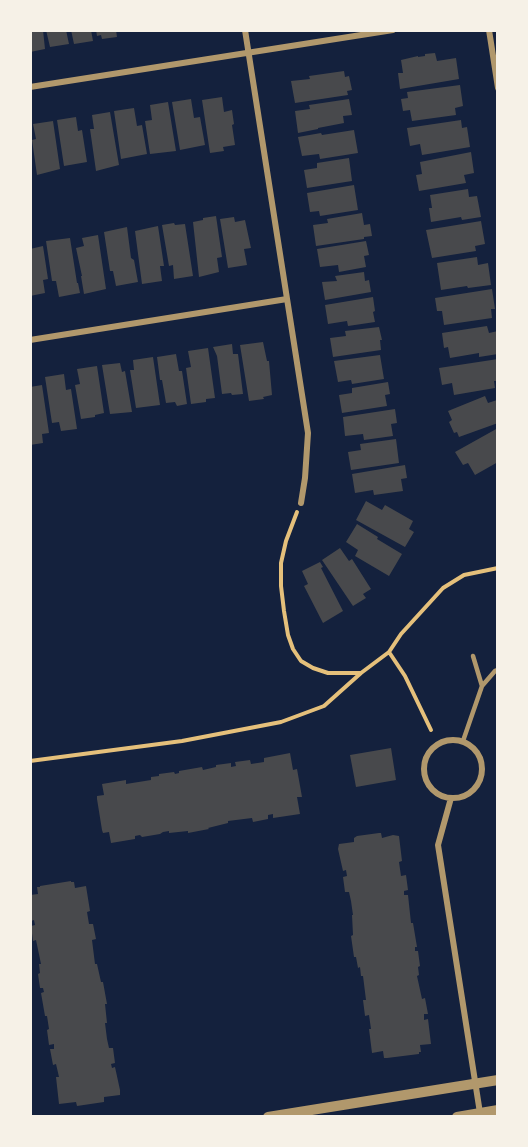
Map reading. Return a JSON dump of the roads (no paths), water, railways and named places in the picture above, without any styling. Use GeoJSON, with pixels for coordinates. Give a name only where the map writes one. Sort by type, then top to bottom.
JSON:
{"type":"FeatureCollection","features":[{"type":"Feature","properties":{"kind":"street"},"geometry":{"type":"LineString","coordinates":[[245,30],[308,433],[301,503]]}},
{"type":"Feature","properties":{"kind":"street"},"geometry":{"type":"LineString","coordinates":[[30,87],[393,30]]}},
{"type":"Feature","properties":{"kind":"street"},"geometry":{"type":"LineString","coordinates":[[489,30],[498,88]]}},
{"type":"Feature","properties":{"kind":"street"},"geometry":{"type":"LineString","coordinates":[[30,340],[287,299]]}},
{"type":"Feature","properties":{"kind":"street"},"geometry":{"type":"LineString","coordinates":[[463,741],[476,750],[481,759],[481,778],[469,793],[451,798],[441,796],[434,791],[424,774],[427,755],[441,742],[463,741]]}},
{"type":"Feature","properties":{"kind":"street"},"geometry":{"type":"LineString","coordinates":[[451,798],[438,845],[480,1113]]}},
{"type":"Feature","properties":{"kind":"street"},"geometry":{"type":"LineString","coordinates":[[268,1117],[498,1080]]}},
{"type":"Feature","properties":{"kind":"street"},"geometry":{"type":"LineString","coordinates":[[457,1117],[498,1110]]}},
{"type":"Feature","properties":{"kind":"lane"},"geometry":{"type":"LineString","coordinates":[[473,656],[482,686]]}},
{"type":"Feature","properties":{"kind":"lane"},"geometry":{"type":"LineString","coordinates":[[463,741],[482,686],[498,670]]}}]}
